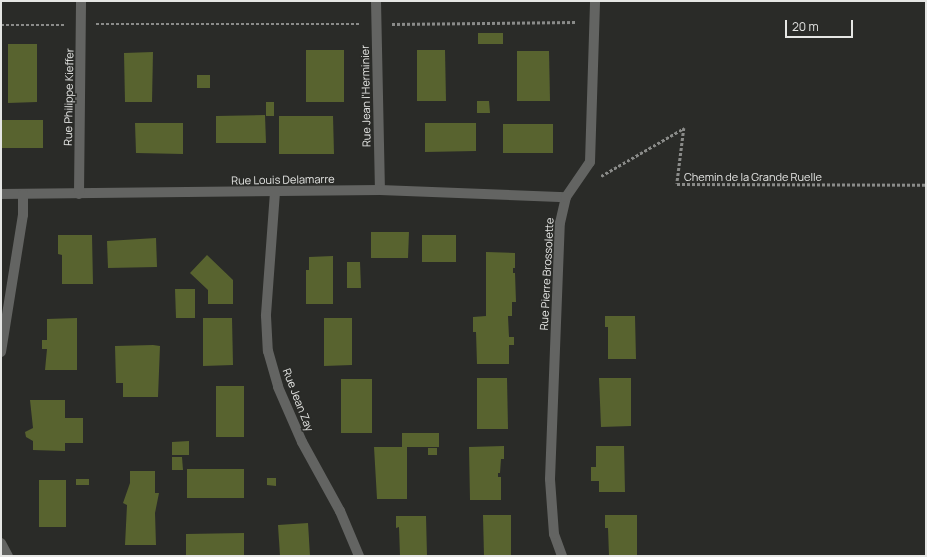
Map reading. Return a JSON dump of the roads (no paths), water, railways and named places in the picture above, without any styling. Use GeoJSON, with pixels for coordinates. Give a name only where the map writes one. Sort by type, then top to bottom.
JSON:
{"type":"FeatureCollection","features":[{"type":"Feature","properties":{"kind":"street","name":"Rue Philippe Kieffer"},"geometry":{"type":"LineString","coordinates":[[79,194],[82,24],[81,1]]}},
{"type":"Feature","properties":{"kind":"street","name":"Rue Jean l'Herminier"},"geometry":{"type":"LineString","coordinates":[[376,1],[380,190]]}},
{"type":"Feature","properties":{"kind":"street","name":"Rue Pierre Brossolette"},"geometry":{"type":"LineString","coordinates":[[562,556],[554,534],[550,479],[560,223],[566,197],[590,162],[596,22],[595,1]]}},
{"type":"Feature","properties":{"kind":"street","name":"Rue Louis Delamarre"},"geometry":{"type":"LineString","coordinates":[[1,194],[380,190],[566,197]]}},
{"type":"Feature","properties":{"kind":"street","name":"Rue Jean Zay"},"geometry":{"type":"LineString","coordinates":[[275,192],[266,316],[268,351],[278,387],[302,442],[340,511],[359,556]]}},
{"type":"Feature","properties":{"kind":"street"},"geometry":{"type":"LineString","coordinates":[[1,352],[23,215],[23,194]]}},
{"type":"Feature","properties":{"kind":"street"},"geometry":{"type":"LineString","coordinates":[[1,543],[8,556]]}}]}
